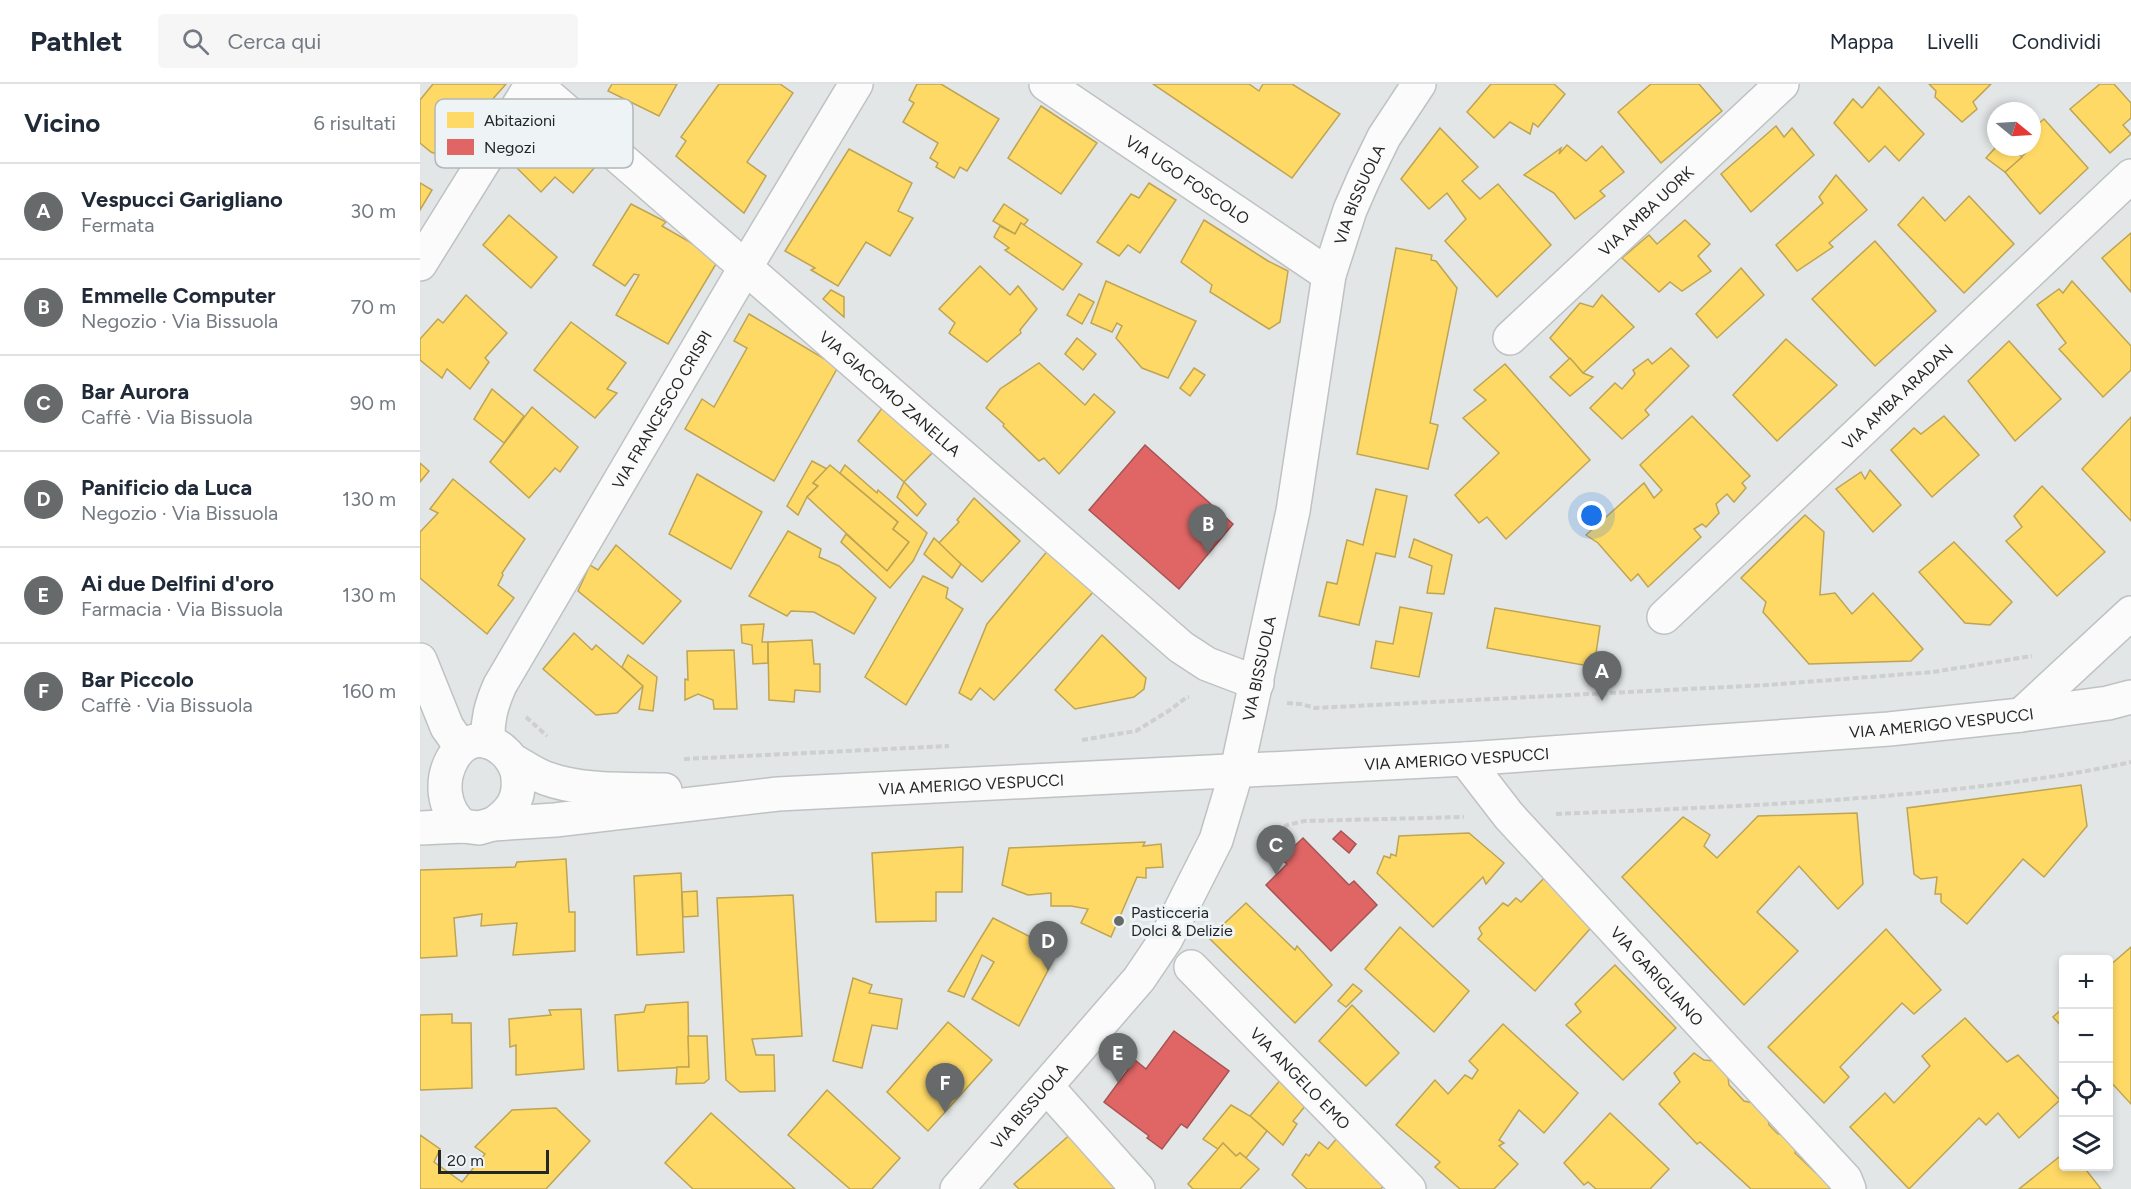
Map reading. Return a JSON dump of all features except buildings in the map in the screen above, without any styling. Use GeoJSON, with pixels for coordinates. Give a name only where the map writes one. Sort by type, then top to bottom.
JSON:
{"type":"FeatureCollection","features":[{"type":"Feature","properties":{"kind":"street"},"geometry":{"type":"LineString","coordinates":[[524,99],[534,84]]}},
{"type":"Feature","properties":{"kind":"street","name":"VIA GIACOMO ZANELLA"},"geometry":{"type":"LineString","coordinates":[[534,84],[551,99]]}},
{"type":"Feature","properties":{"kind":"street","name":"VIA FRANCESCO CRISPI"},"geometry":{"type":"LineString","coordinates":[[463,758],[488,722],[492,702],[500,685],[856,84]]}},
{"type":"Feature","properties":{"kind":"street","name":"VIA UGO FOSCOLO"},"geometry":{"type":"LineString","coordinates":[[1046,84],[1329,276]]}},
{"type":"Feature","properties":{"kind":"street","name":"VIA BISSUOLA"},"geometry":{"type":"LineString","coordinates":[[957,1189],[1139,979],[1166,939],[1216,840],[1237,770],[1293,511],[1329,276],[1350,210],[1364,178],[1384,137],[1419,84]]}},
{"type":"Feature","properties":{"kind":"street","name":"VIA AMBA UORK"},"geometry":{"type":"LineString","coordinates":[[1510,338],[1782,84]]}},
{"type":"Feature","properties":{"kind":"street"},"geometry":{"type":"LineString","coordinates":[[420,264],[481,168]]}},
{"type":"Feature","properties":{"kind":"street","name":"VIA GIACOMO ZANELLA"},"geometry":{"type":"LineString","coordinates":[[630,168],[1181,647],[1208,664],[1257,683]]}},
{"type":"Feature","properties":{"kind":"street","name":"VIA AMBA ARADAN"},"geometry":{"type":"LineString","coordinates":[[1664,617],[2131,176]]}},
{"type":"Feature","properties":{"kind":"street"},"geometry":{"type":"LineString","coordinates":[[2021,715],[2131,613]]}},
{"type":"Feature","properties":{"kind":"street"},"geometry":{"type":"LineString","coordinates":[[420,660],[447,727],[463,758],[518,774],[519,789],[515,804],[506,816],[478,825],[450,819],[440,808],[434,795],[433,779],[463,758]]}},
{"type":"Feature","properties":{"kind":"street","name":"VIA AMERIGO VESPUCCI"},"geometry":{"type":"LineString","coordinates":[[420,828],[555,820],[778,794],[1465,759],[1889,729],[2021,715],[2108,703],[2131,697]]}},
{"type":"Feature","properties":{"kind":"street","name":"VIA AMERIGO VESPUCCI"},"geometry":{"type":"LineString","coordinates":[[463,758],[591,788],[778,794]]}},
{"type":"Feature","properties":{"kind":"street","name":"VIA GARIGLIANO"},"geometry":{"type":"LineString","coordinates":[[1465,759],[1509,816],[1845,1179],[1849,1189]]}},
{"type":"Feature","properties":{"kind":"street","name":"VIA ANGELO EMO"},"geometry":{"type":"LineString","coordinates":[[1191,967],[1409,1189]]}},
{"type":"Feature","properties":{"kind":"street"},"geometry":{"type":"LineString","coordinates":[[1047,1087],[1138,1189]]}},
{"type":"Feature","properties":{"kind":"path"},"geometry":{"type":"LineString","coordinates":[[1292,703],[1325,708],[1767,686],[1933,672],[2036,655]]}},
{"type":"Feature","properties":{"kind":"path"},"geometry":{"type":"LineString","coordinates":[[1072,741],[1136,731],[1186,697],[1195,697]]}},
{"type":"Feature","properties":{"kind":"path"},"geometry":{"type":"LineString","coordinates":[[492,702],[520,712],[553,742]]}},
{"type":"Feature","properties":{"kind":"path"},"geometry":{"type":"LineString","coordinates":[[683,759],[954,746]]}},
{"type":"Feature","properties":{"kind":"path"},"geometry":{"type":"LineString","coordinates":[[1552,814],[1818,803],[1919,794],[2034,779],[2131,762]]}},
{"type":"Feature","properties":{"kind":"path"},"geometry":{"type":"LineString","coordinates":[[1261,839],[1272,838],[1287,825],[1315,821],[1472,817]]}},
{"type":"Feature","properties":{"kind":"place","name":"Emmelle Computer"},"geometry":{"type":"Point","coordinates":[1208,554]}},
{"type":"Feature","properties":{"kind":"place","name":"Vespucci Garigliano"},"geometry":{"type":"Point","coordinates":[1602,701]}},
{"type":"Feature","properties":{"kind":"place","name":"Bar Aurora"},"geometry":{"type":"Point","coordinates":[1276,875]}},
{"type":"Feature","properties":{"kind":"place","name":"Pasticceria Dolci & Delizie"},"geometry":{"type":"Point","coordinates":[1119,921]}},
{"type":"Feature","properties":{"kind":"place","name":"Panificio da Luca"},"geometry":{"type":"Point","coordinates":[1048,971]}},
{"type":"Feature","properties":{"kind":"place","name":"Ai due Delfini d'oro"},"geometry":{"type":"Point","coordinates":[1118,1083]}},
{"type":"Feature","properties":{"kind":"place","name":"Bar Piccolo"},"geometry":{"type":"Point","coordinates":[945,1113]}}]}
